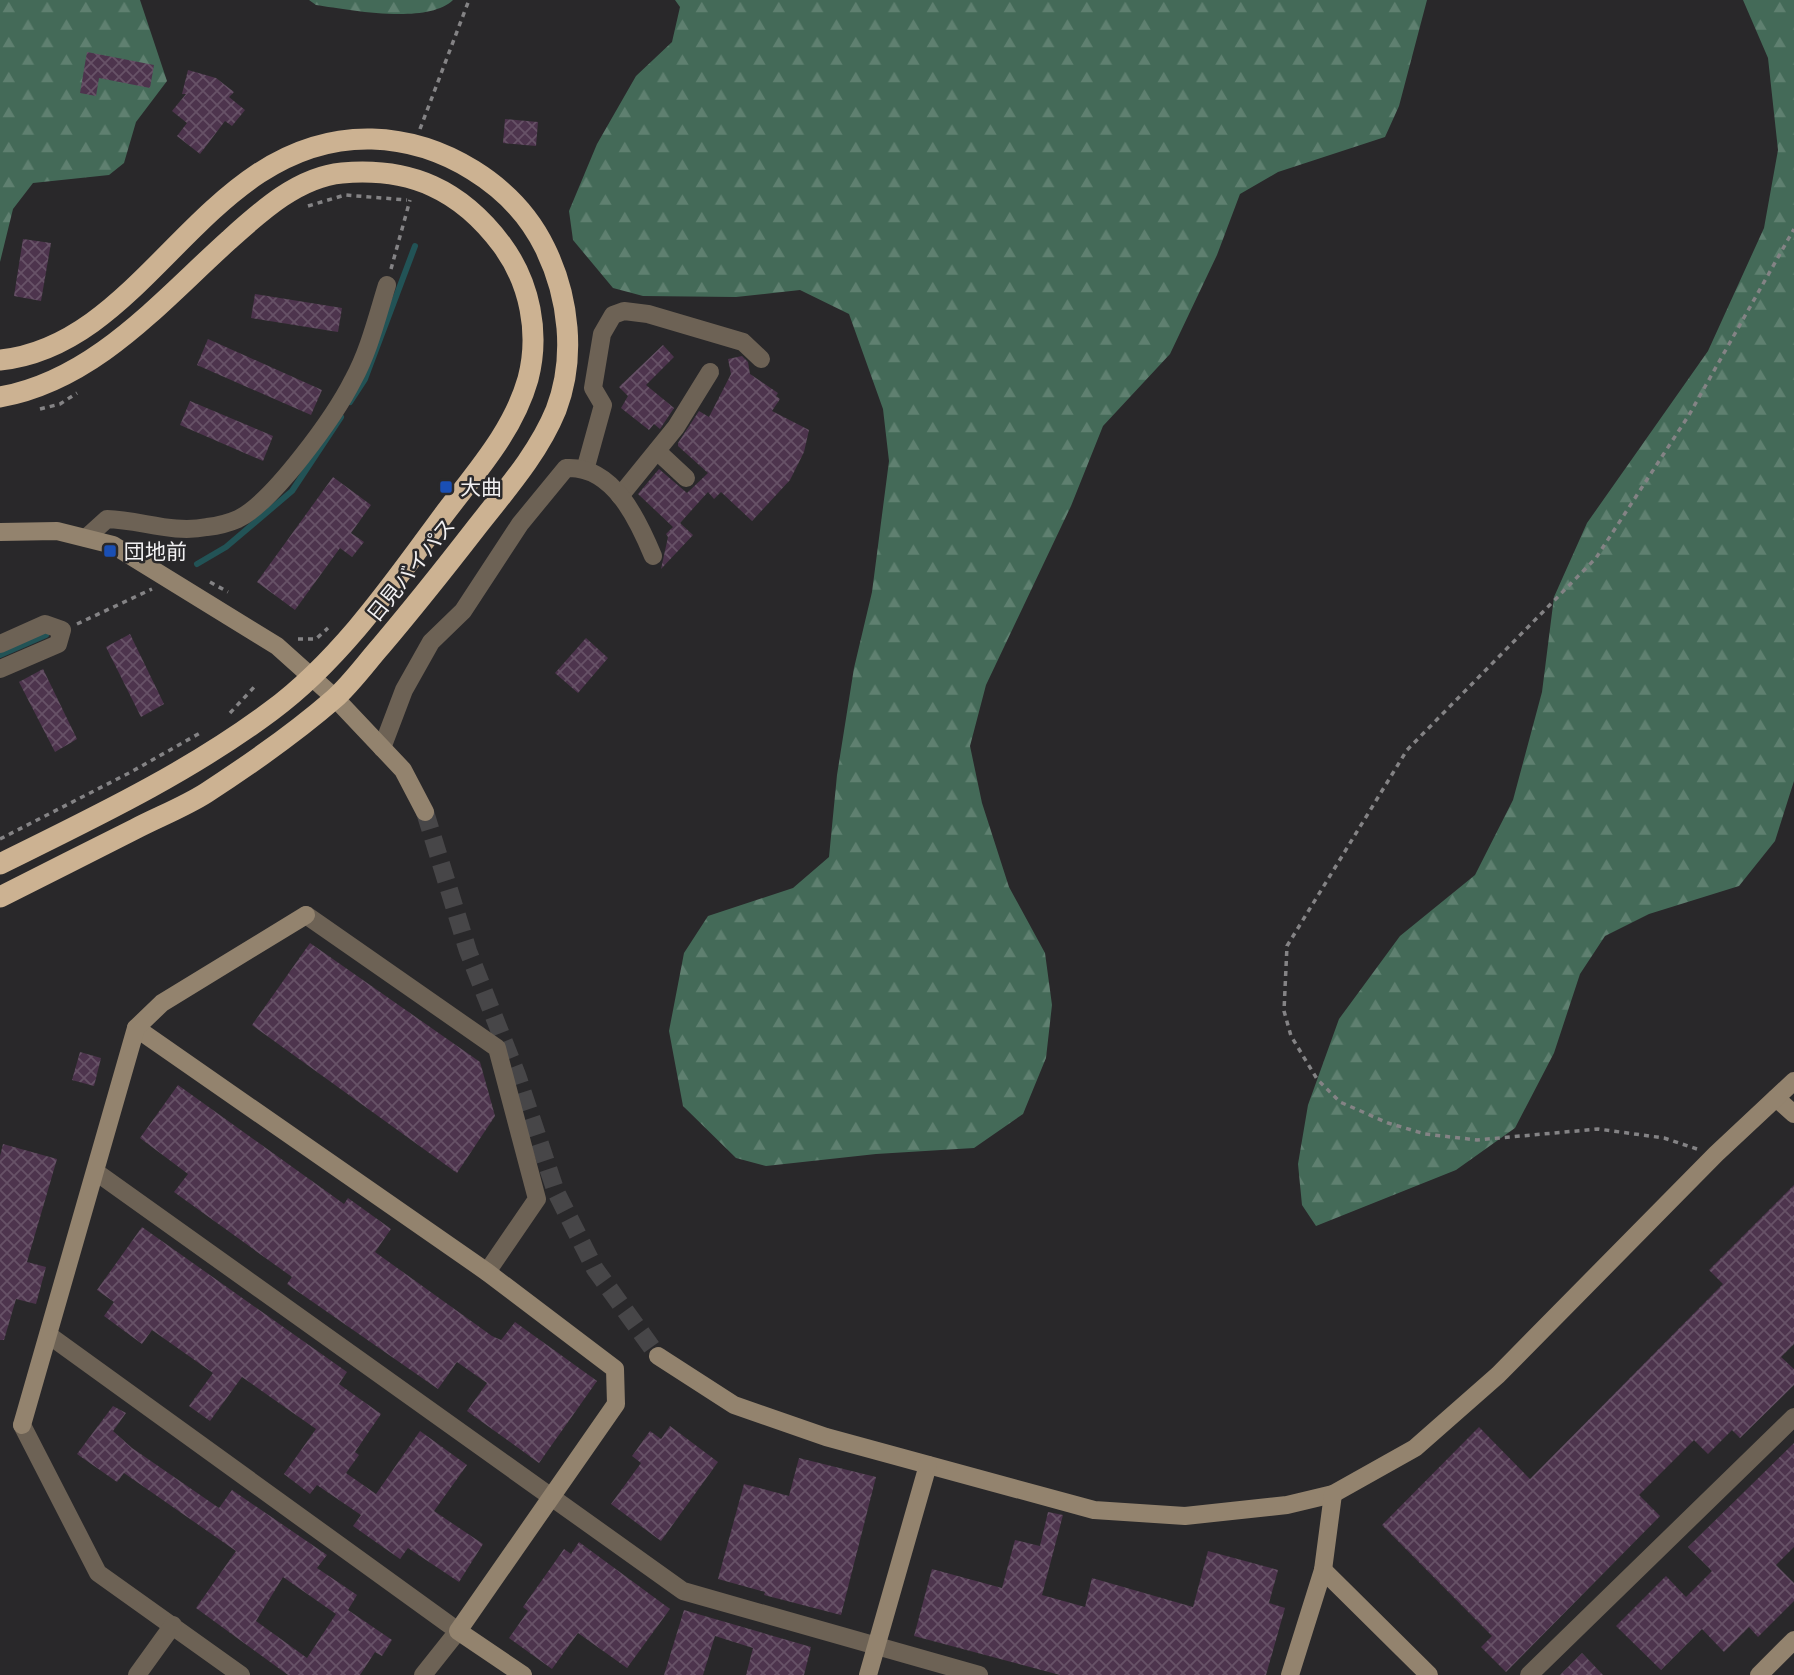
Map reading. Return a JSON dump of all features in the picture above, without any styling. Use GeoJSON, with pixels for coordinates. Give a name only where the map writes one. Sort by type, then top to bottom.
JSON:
{"type":"FeatureCollection","features":[{"type":"Feature","properties":{"kind":"highway","name":"日見バイパス"},"geometry":{"type":"LineString","coordinates":[[0,360],[16,359],[61,342],[104,313],[242,183],[295,153],[346,140],[373,139],[415,144],[477,172],[510,199],[539,235],[557,276],[566,313],[564,380],[556,408],[527,461],[424,594],[335,698],[203,795],[0,897]]}},
{"type":"Feature","properties":{"kind":"highway","name":"日見バイパス"},"geometry":{"type":"LineString","coordinates":[[0,397],[45,386],[72,374],[118,341],[258,214],[307,183],[339,173],[396,175],[419,180],[454,195],[482,218],[517,268],[533,323],[533,352],[521,398],[501,439],[394,582],[346,640],[274,709],[189,767],[0,864]]}},
{"type":"Feature","properties":{"kind":"street"},"geometry":{"type":"LineString","coordinates":[[86,538],[107,519],[126,520],[170,530],[206,528],[238,519],[273,491],[353,382],[366,353],[387,285]]}},
{"type":"Feature","properties":{"kind":"street"},"geometry":{"type":"LineString","coordinates":[[585,470],[603,405],[593,388],[602,334],[613,315],[624,311],[648,314],[743,342],[761,359]]}},
{"type":"Feature","properties":{"kind":"street"},"geometry":{"type":"LineString","coordinates":[[620,496],[676,428],[710,372]]}},
{"type":"Feature","properties":{"kind":"street"},"geometry":{"type":"LineString","coordinates":[[657,451],[686,478]]}},
{"type":"Feature","properties":{"kind":"street"},"geometry":{"type":"LineString","coordinates":[[382,748],[404,690],[431,642],[463,611],[520,524],[566,468],[585,470],[600,477],[620,496],[641,528],[653,556]]}},
{"type":"Feature","properties":{"kind":"street"},"geometry":{"type":"LineString","coordinates":[[0,532],[57,531],[113,545],[277,646],[335,698],[403,770],[425,811]]}},
{"type":"Feature","properties":{"kind":"street"},"geometry":{"type":"LineString","coordinates":[[0,644],[45,624],[62,630],[58,644],[0,669]]}},
{"type":"Feature","properties":{"kind":"street"},"geometry":{"type":"LineString","coordinates":[[241,1675],[98,1573],[22,1425],[50,1336],[136,1028],[162,1003],[306,915],[497,1048],[537,1199],[487,1272]]}},
{"type":"Feature","properties":{"kind":"street"},"geometry":{"type":"LineString","coordinates":[[136,1028],[487,1272],[615,1369],[616,1405],[458,1631],[423,1675]]}},
{"type":"Feature","properties":{"kind":"street"},"geometry":{"type":"LineString","coordinates":[[658,1356],[734,1405],[826,1437],[1094,1510],[1185,1516],[1255,1509],[1333,1494],[1415,1448],[1498,1375],[1716,1154],[1794,1080]]}},
{"type":"Feature","properties":{"kind":"street"},"geometry":{"type":"LineString","coordinates":[[1776,1098],[1794,1114]]}},
{"type":"Feature","properties":{"kind":"street"},"geometry":{"type":"LineString","coordinates":[[96,1172],[682,1591],[979,1675]]}},
{"type":"Feature","properties":{"kind":"street"},"geometry":{"type":"LineString","coordinates":[[50,1336],[458,1631],[523,1675]]}},
{"type":"Feature","properties":{"kind":"street"},"geometry":{"type":"LineString","coordinates":[[1529,1675],[1794,1417]]}},
{"type":"Feature","properties":{"kind":"street"},"geometry":{"type":"LineString","coordinates":[[868,1675],[928,1465]]}},
{"type":"Feature","properties":{"kind":"street"},"geometry":{"type":"LineString","coordinates":[[1290,1675],[1323,1570],[1333,1494]]}},
{"type":"Feature","properties":{"kind":"street"},"geometry":{"type":"LineString","coordinates":[[1323,1570],[1429,1675]]}},
{"type":"Feature","properties":{"kind":"street"},"geometry":{"type":"LineString","coordinates":[[137,1675],[173,1625]]}},
{"type":"Feature","properties":{"kind":"street"},"geometry":{"type":"LineString","coordinates":[[1759,1675],[1794,1640]]}},
{"type":"Feature","properties":{"kind":"path"},"geometry":{"type":"LineString","coordinates":[[415,144],[469,0]]}},
{"type":"Feature","properties":{"kind":"path"},"geometry":{"type":"LineString","coordinates":[[297,209],[345,195],[410,200],[421,205]]}},
{"type":"Feature","properties":{"kind":"path"},"geometry":{"type":"LineString","coordinates":[[387,285],[410,200]]}},
{"type":"Feature","properties":{"kind":"path"},"geometry":{"type":"LineString","coordinates":[[1692,1147],[1664,1138],[1598,1129],[1477,1140],[1438,1135],[1388,1123],[1340,1102],[1317,1079],[1291,1036],[1284,1011],[1287,946],[1407,750],[1596,558],[1689,415],[1794,229]]}},
{"type":"Feature","properties":{"kind":"path"},"geometry":{"type":"LineString","coordinates":[[37,410],[60,404],[81,390]]}},
{"type":"Feature","properties":{"kind":"path"},"geometry":{"type":"LineString","coordinates":[[204,579],[237,598]]}},
{"type":"Feature","properties":{"kind":"path"},"geometry":{"type":"LineString","coordinates":[[62,630],[173,580]]}},
{"type":"Feature","properties":{"kind":"path"},"geometry":{"type":"LineString","coordinates":[[289,633],[299,640],[316,639],[331,625]]}},
{"type":"Feature","properties":{"kind":"path"},"geometry":{"type":"LineString","coordinates":[[225,718],[257,684]]}},
{"type":"Feature","properties":{"kind":"path"},"geometry":{"type":"LineString","coordinates":[[0,839],[131,772],[202,732]]}},
{"type":"Feature","properties":{"kind":"green space"},"geometry":{"type":"Polygon","coordinates":[[[0,0],[140,0],[167,81],[136,122],[124,163],[109,175],[33,183],[13,209],[0,262],[0,0]]]}},
{"type":"Feature","properties":{"kind":"green space"},"geometry":{"type":"Polygon","coordinates":[[[309,0],[453,0],[441,8],[425,12],[388,14],[316,5],[309,0]]]}},
{"type":"Feature","properties":{"kind":"green space"},"geometry":{"type":"Polygon","coordinates":[[[675,0],[1427,0],[1399,106],[1385,137],[1278,172],[1240,194],[1217,255],[1170,354],[1103,426],[1071,506],[986,685],[970,746],[982,803],[1009,887],[1045,953],[1052,1005],[1046,1058],[1023,1114],[974,1148],[876,1154],[766,1166],[736,1158],[683,1106],[669,1031],[684,953],[708,916],[793,888],[829,857],[837,775],[854,668],[872,592],[889,461],[883,409],[849,314],[800,290],[736,297],[643,296],[613,288],[573,240],[569,211],[597,144],[636,76],[672,42],[680,7],[675,0]]]}},
{"type":"Feature","properties":{"kind":"green space"},"geometry":{"type":"Polygon","coordinates":[[[1743,0],[1794,0],[1794,781],[1775,841],[1739,886],[1649,914],[1605,936],[1580,974],[1554,1053],[1515,1128],[1456,1170],[1316,1226],[1302,1205],[1298,1164],[1308,1105],[1339,1019],[1400,936],[1475,875],[1513,800],[1542,692],[1554,597],[1587,523],[1708,351],[1764,228],[1778,150],[1768,58],[1743,0]]]}},
{"type":"Feature","properties":{"kind":"building"},"geometry":{"type":"Polygon","coordinates":[[[87,52],[154,65],[150,88],[99,78],[96,96],[80,93],[87,52]]]}},
{"type":"Feature","properties":{"kind":"building"},"geometry":{"type":"Polygon","coordinates":[[[188,70],[216,78],[234,92],[229,97],[245,110],[232,126],[225,121],[200,154],[177,136],[187,123],[172,111],[186,94],[182,94],[188,70]]]}},
{"type":"Feature","properties":{"kind":"building"},"geometry":{"type":"Polygon","coordinates":[[[505,119],[538,122],[536,146],[503,143],[505,119]]]}},
{"type":"Feature","properties":{"kind":"building"},"geometry":{"type":"Polygon","coordinates":[[[23,239],[51,243],[41,301],[14,296],[23,239]]]}},
{"type":"Feature","properties":{"kind":"building"},"geometry":{"type":"Polygon","coordinates":[[[255,294],[342,308],[338,332],[251,318],[255,294]]]}},
{"type":"Feature","properties":{"kind":"building"},"geometry":{"type":"Polygon","coordinates":[[[208,339],[322,390],[311,415],[197,365],[208,339]]]}},
{"type":"Feature","properties":{"kind":"building"},"geometry":{"type":"Polygon","coordinates":[[[663,345],[674,357],[646,385],[674,408],[660,429],[654,424],[649,430],[621,408],[628,396],[619,387],[663,345]]]}},
{"type":"Feature","properties":{"kind":"building"},"geometry":{"type":"Polygon","coordinates":[[[742,356],[748,362],[750,374],[778,393],[776,396],[780,399],[772,411],[809,430],[804,452],[790,480],[752,521],[721,492],[714,499],[708,492],[680,523],[693,535],[661,569],[668,537],[666,534],[673,527],[638,494],[659,469],[687,493],[708,473],[678,446],[678,443],[699,411],[709,417],[731,374],[728,359],[742,356]]]}},
{"type":"Feature","properties":{"kind":"building"},"geometry":{"type":"Polygon","coordinates":[[[190,401],[273,436],[263,461],[180,425],[190,401]]]}},
{"type":"Feature","properties":{"kind":"building"},"geometry":{"type":"Polygon","coordinates":[[[333,477],[371,505],[351,533],[364,542],[352,557],[340,548],[295,610],[257,582],[333,477]]]}},
{"type":"Feature","properties":{"kind":"building"},"geometry":{"type":"Polygon","coordinates":[[[130,634],[164,704],[141,717],[106,647],[130,634]]]}},
{"type":"Feature","properties":{"kind":"building"},"geometry":{"type":"Polygon","coordinates":[[[586,638],[608,658],[578,693],[555,673],[586,638]]]}},
{"type":"Feature","properties":{"kind":"building"},"geometry":{"type":"Polygon","coordinates":[[[43,669],[77,739],[55,752],[19,682],[43,669]]]}},
{"type":"Feature","properties":{"kind":"building"},"geometry":{"type":"Polygon","coordinates":[[[310,943],[480,1062],[495,1116],[457,1173],[252,1025],[310,943]]]}},
{"type":"Feature","properties":{"kind":"building"},"geometry":{"type":"Polygon","coordinates":[[[80,1052],[101,1058],[94,1086],[72,1080],[80,1052]]]}},
{"type":"Feature","properties":{"kind":"building"},"geometry":{"type":"Polygon","coordinates":[[[178,1085],[344,1204],[348,1198],[391,1229],[375,1252],[492,1336],[501,1340],[515,1322],[597,1381],[539,1463],[467,1411],[487,1383],[457,1362],[438,1389],[287,1284],[292,1277],[174,1192],[188,1174],[140,1138],[178,1085]]]}},
{"type":"Feature","properties":{"kind":"building"},"geometry":{"type":"Polygon","coordinates":[[[3,1144],[57,1159],[27,1262],[46,1267],[36,1304],[16,1299],[4,1340],[0,1340],[0,1156],[3,1144]]]}},
{"type":"Feature","properties":{"kind":"building"},"geometry":{"type":"Polygon","coordinates":[[[1794,1185],[1794,1344],[1781,1357],[1794,1369],[1794,1385],[1740,1438],[1732,1430],[1708,1454],[1694,1440],[1639,1495],[1660,1516],[1506,1672],[1481,1647],[1492,1636],[1382,1525],[1479,1427],[1530,1479],[1723,1284],[1709,1270],[1794,1185]]]}},
{"type":"Feature","properties":{"kind":"building"},"geometry":{"type":"Polygon","coordinates":[[[142,1227],[347,1372],[339,1384],[381,1414],[355,1452],[359,1455],[346,1473],[376,1494],[420,1431],[467,1465],[434,1511],[483,1544],[459,1582],[408,1548],[400,1559],[353,1526],[361,1515],[317,1485],[310,1494],[284,1474],[316,1429],[242,1377],[210,1421],[189,1406],[213,1373],[152,1330],[142,1344],[104,1316],[114,1302],[97,1290],[142,1227]]]}},
{"type":"Feature","properties":{"kind":"building"},"geometry":{"type":"Polygon","coordinates":[[[113,1406],[126,1413],[113,1431],[132,1448],[219,1508],[232,1490],[327,1555],[317,1568],[357,1595],[348,1610],[392,1640],[382,1656],[375,1652],[360,1675],[288,1675],[196,1608],[236,1551],[124,1473],[117,1482],[77,1454],[113,1406]],[[283,1577],[256,1621],[307,1658],[336,1614],[283,1577]]]}},
{"type":"Feature","properties":{"kind":"building"},"geometry":{"type":"Polygon","coordinates":[[[670,1426],[718,1462],[661,1541],[611,1504],[641,1463],[632,1456],[650,1431],[661,1439],[670,1426]]]}},
{"type":"Feature","properties":{"kind":"building"},"geometry":{"type":"Polygon","coordinates":[[[1794,1443],[1794,1547],[1776,1565],[1794,1583],[1794,1601],[1758,1637],[1749,1627],[1724,1652],[1702,1629],[1661,1670],[1616,1626],[1666,1576],[1686,1597],[1712,1571],[1688,1547],[1794,1443]]]}},
{"type":"Feature","properties":{"kind":"building"},"geometry":{"type":"Polygon","coordinates":[[[799,1458],[876,1477],[841,1615],[764,1595],[765,1592],[718,1579],[744,1484],[789,1496],[799,1458]]]}},
{"type":"Feature","properties":{"kind":"building"},"geometry":{"type":"Polygon","coordinates":[[[1048,1512],[1063,1515],[1042,1595],[1085,1607],[1092,1578],[1193,1607],[1208,1551],[1278,1570],[1269,1603],[1285,1608],[1266,1675],[1060,1675],[914,1636],[932,1569],[1002,1588],[1015,1540],[1040,1546],[1048,1512]]]}},
{"type":"Feature","properties":{"kind":"building"},"geometry":{"type":"Polygon","coordinates":[[[579,1542],[670,1609],[627,1668],[578,1633],[552,1669],[509,1638],[528,1611],[523,1607],[564,1549],[571,1554],[579,1542]]]}},
{"type":"Feature","properties":{"kind":"building"},"geometry":{"type":"Polygon","coordinates":[[[684,1610],[811,1647],[804,1675],[746,1675],[753,1648],[715,1636],[703,1675],[664,1675],[684,1610]]]}},
{"type":"Feature","properties":{"kind":"building"},"geometry":{"type":"Polygon","coordinates":[[[1582,1653],[1603,1675],[1560,1675],[1582,1653]]]}},
{"type":"Feature","properties":{"kind":"waterway"},"geometry":{"type":"LineString","coordinates":[[350,402],[365,379],[415,246]]}},
{"type":"Feature","properties":{"kind":"waterway"},"geometry":{"type":"LineString","coordinates":[[197,564],[226,547],[292,491],[341,417]]}},
{"type":"Feature","properties":{"kind":"waterway"},"geometry":{"type":"LineString","coordinates":[[0,655],[46,635]]}},
{"type":"Feature","properties":{"kind":"tunnel"},"geometry":{"type":"LineString","coordinates":[[425,812],[468,951],[517,1075],[556,1192],[595,1269],[658,1356]]}},
{"type":"Feature","properties":{"kind":"place","name":"大曲"},"geometry":{"type":"Point","coordinates":[446,487]}},
{"type":"Feature","properties":{"kind":"place","name":"団地前"},"geometry":{"type":"Point","coordinates":[110,551]}}]}
